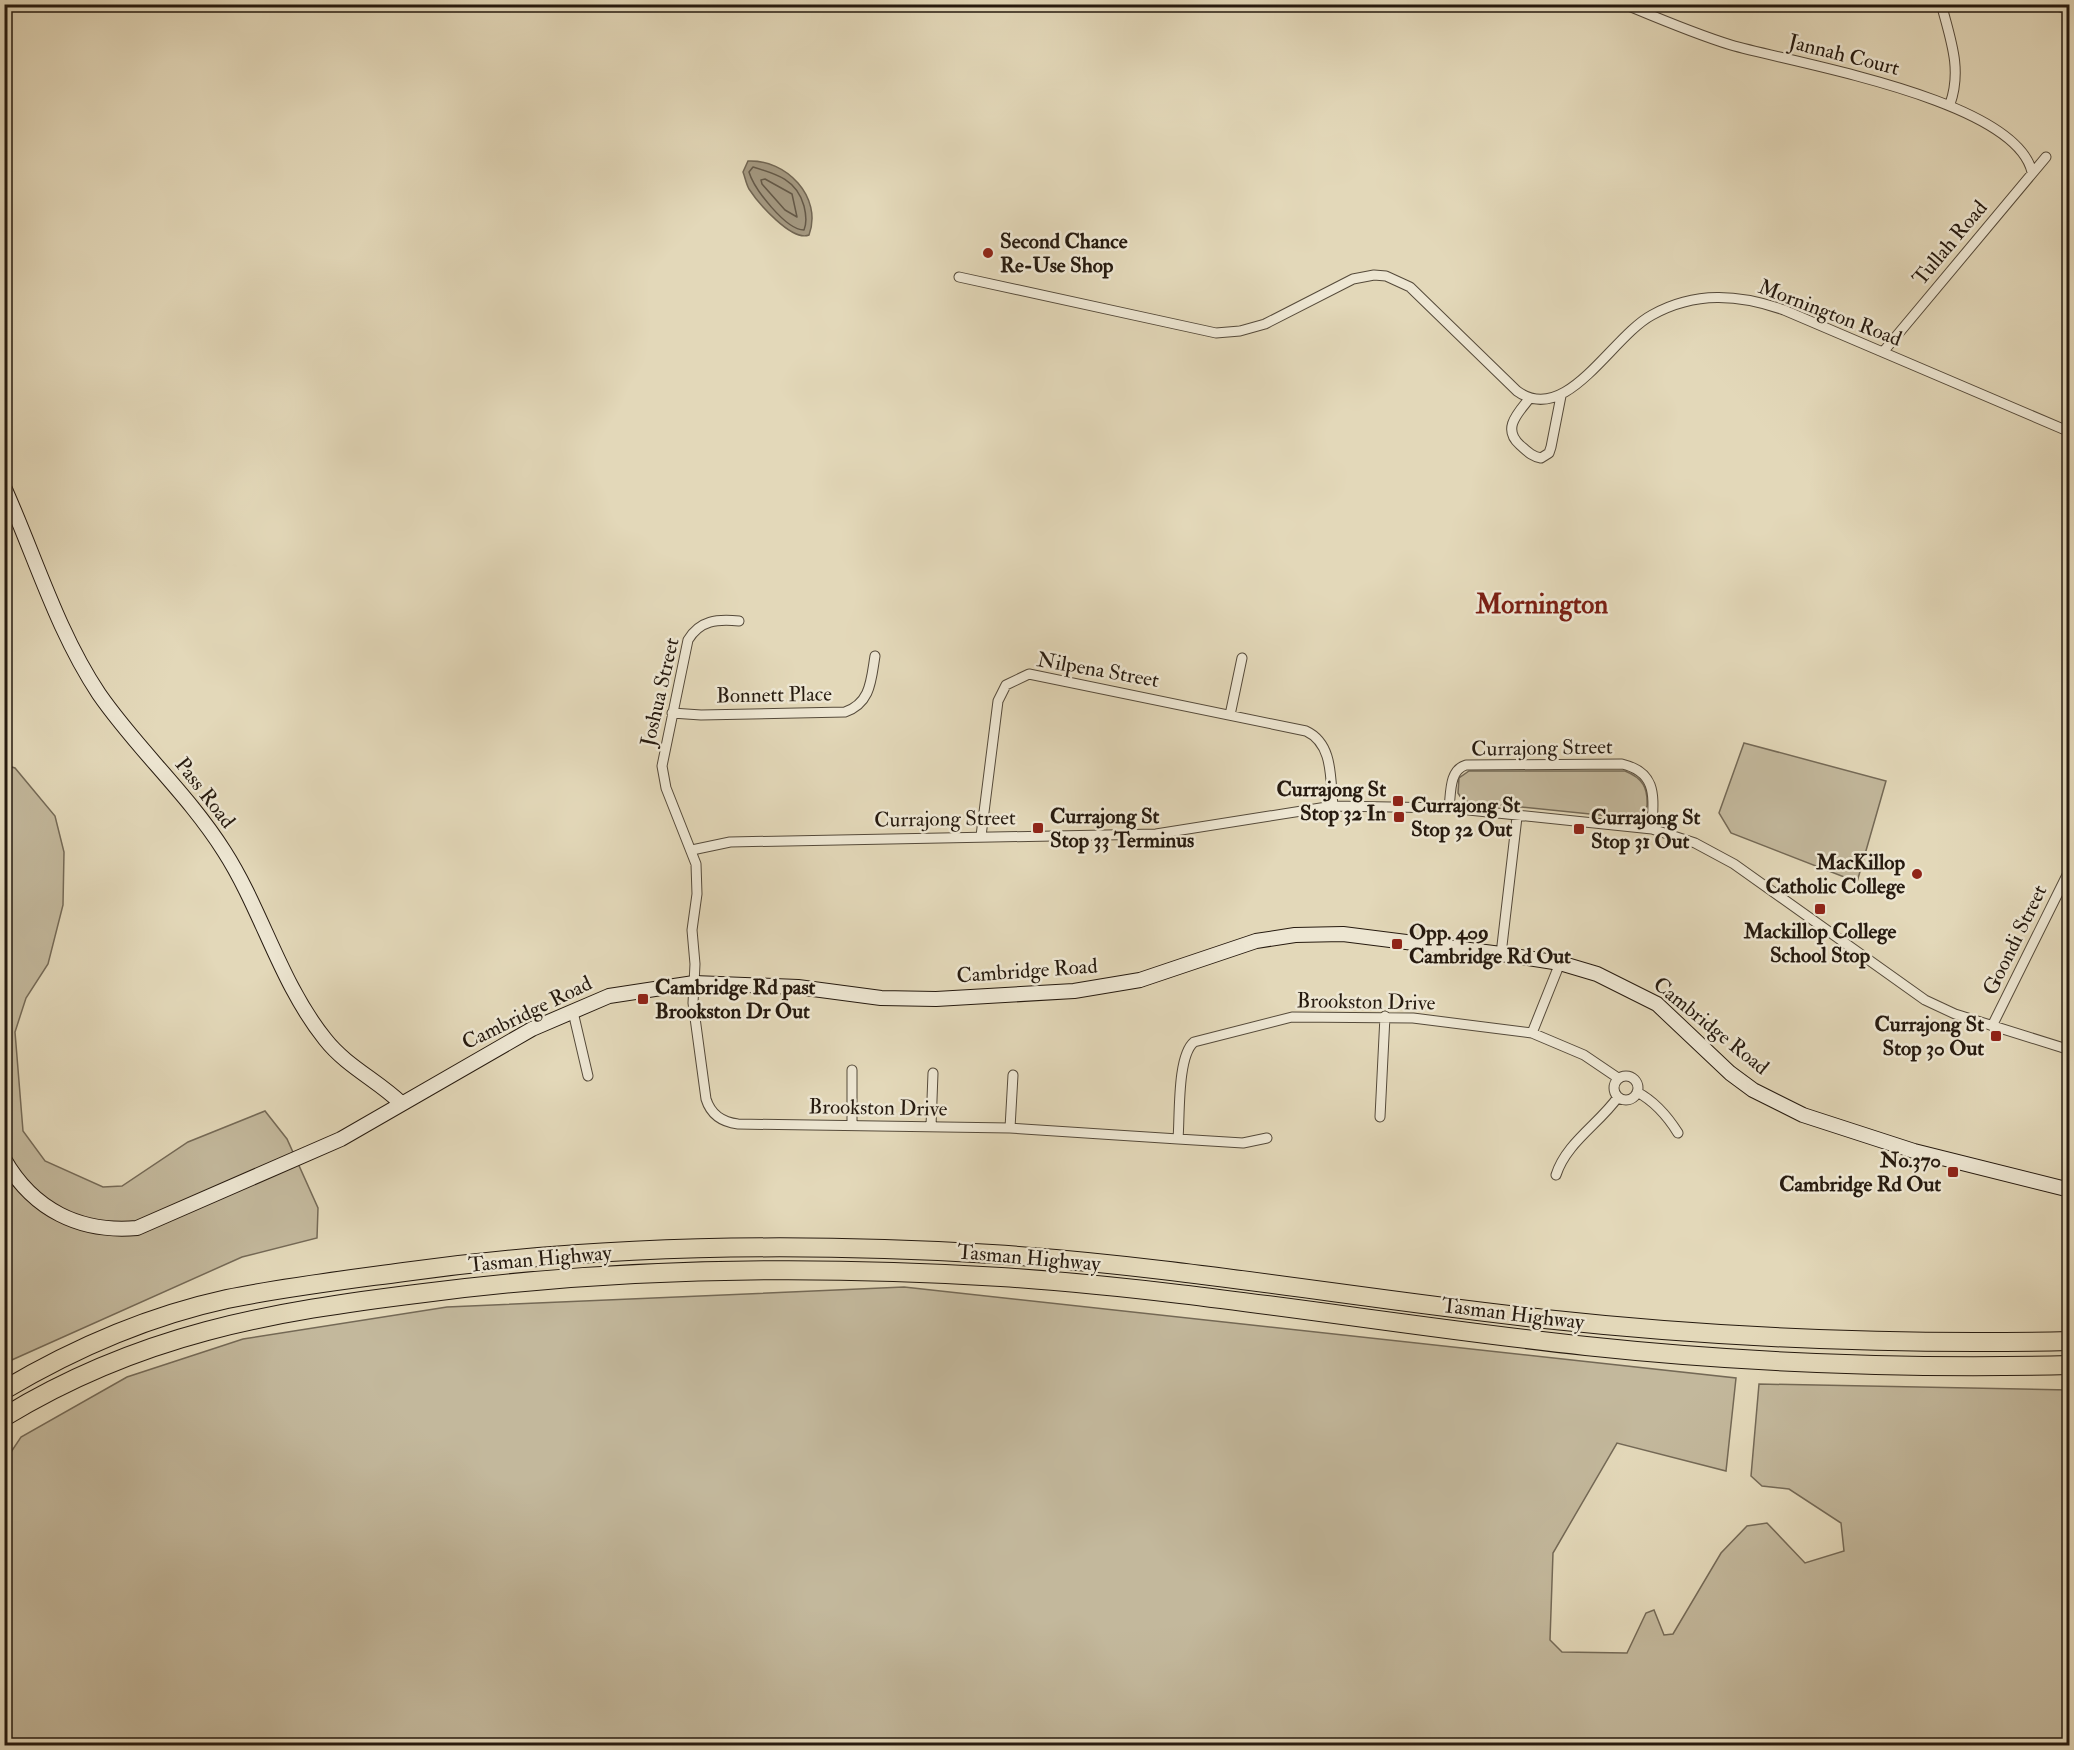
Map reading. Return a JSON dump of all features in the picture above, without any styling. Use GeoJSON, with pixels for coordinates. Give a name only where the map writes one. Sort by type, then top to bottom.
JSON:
{"type":"FeatureCollection","features":[{"type":"Feature","properties":{"kind":"highway","name":"Tasman Highway"},"geometry":{"type":"LineString","coordinates":[[4,1390],[46,1366],[122,1332],[227,1299],[434,1268],[539,1257],[645,1250],[776,1247],[874,1248],[1084,1262],[1652,1330],[1889,1343],[2070,1341]]}},
{"type":"Feature","properties":{"kind":"highway","name":"Tasman Highway"},"geometry":{"type":"LineString","coordinates":[[4,1417],[63,1383],[102,1365],[169,1340],[238,1322],[307,1309],[510,1282],[672,1272],[910,1272],[1006,1277],[1203,1298],[1592,1347],[1821,1363],[2070,1365]]}},
{"type":"Feature","properties":{"kind":"main road","name":"Pass Road"},"geometry":{"type":"LineString","coordinates":[[4,487],[53,606],[80,661],[99,693],[188,801],[223,849],[243,883],[299,1000],[324,1039],[345,1061],[383,1086],[400,1103]]}},
{"type":"Feature","properties":{"kind":"main road","name":"Cambridge Road"},"geometry":{"type":"LineString","coordinates":[[4,1159],[19,1182],[37,1200],[68,1220],[102,1228],[137,1228],[341,1139],[532,1029],[609,996],[694,983],[798,987],[881,998],[1017,996],[1095,989],[1140,980],[1223,950],[1256,941],[1295,935],[1343,934],[1560,963],[1597,974],[1657,1004],[1730,1073],[1753,1090],[1803,1115],[1914,1151],[2070,1190]]}},
{"type":"Feature","properties":{"kind":"street","name":"Jannah Court"},"geometry":{"type":"LineString","coordinates":[[1624,4],[1730,44],[1858,77],[1950,104],[1985,124],[2025,154],[2032,172]]}},
{"type":"Feature","properties":{"kind":"street"},"geometry":{"type":"LineString","coordinates":[[1942,7],[1956,60],[1957,76],[1950,104]]}},
{"type":"Feature","properties":{"kind":"street","name":"Tullah Road"},"geometry":{"type":"LineString","coordinates":[[1883,352],[2046,157]]}},
{"type":"Feature","properties":{"kind":"street"},"geometry":{"type":"LineString","coordinates":[[959,277],[1216,333],[1240,331],[1265,324],[1353,279],[1374,275],[1386,276],[1410,287],[1529,399],[1545,401],[1561,396],[1549,453],[1540,458],[1531,455],[1514,441],[1512,434],[1512,422],[1529,399]]}},
{"type":"Feature","properties":{"kind":"street","name":"Mornington Road"},"geometry":{"type":"LineString","coordinates":[[1561,396],[1643,321],[1682,303],[1711,297],[1736,297],[1768,304],[2070,432]]}},
{"type":"Feature","properties":{"kind":"street","name":"Joshua Street"},"geometry":{"type":"LineString","coordinates":[[694,983],[692,930],[697,880],[692,850],[663,777],[663,756],[686,647],[692,633],[698,627],[714,621],[739,621]]}},
{"type":"Feature","properties":{"kind":"street","name":"Bonnett Place"},"geometry":{"type":"LineString","coordinates":[[672,713],[701,715],[845,712],[860,704],[868,693],[875,657]]}},
{"type":"Feature","properties":{"kind":"street"},"geometry":{"type":"LineString","coordinates":[[1230,715],[1242,658]]}},
{"type":"Feature","properties":{"kind":"street","name":"Nilpena Street"},"geometry":{"type":"LineString","coordinates":[[981,836],[998,701],[1006,685],[1029,674],[1306,731],[1318,738],[1327,755],[1333,806]]}},
{"type":"Feature","properties":{"kind":"street","name":"Currajong Street"},"geometry":{"type":"LineString","coordinates":[[1449,808],[1453,777],[1458,769],[1466,765],[1622,764],[1638,770],[1650,782],[1653,805],[1652,829]]}},
{"type":"Feature","properties":{"kind":"street","name":"Currajong Street"},"geometry":{"type":"LineString","coordinates":[[692,850],[730,842],[1156,834],[1333,806],[1449,808],[1517,817],[1652,829],[1713,851],[1925,1000],[1992,1026],[2070,1050]]}},
{"type":"Feature","properties":{"kind":"street"},"geometry":{"type":"LineString","coordinates":[[1501,954],[1517,817]]}},
{"type":"Feature","properties":{"kind":"street","name":"Goondi Street"},"geometry":{"type":"LineString","coordinates":[[1992,1026],[2070,869]]}},
{"type":"Feature","properties":{"kind":"street"},"geometry":{"type":"LineString","coordinates":[[1532,1033],[1560,963]]}},
{"type":"Feature","properties":{"kind":"street","name":"Brookston Drive"},"geometry":{"type":"LineString","coordinates":[[694,983],[693,1003],[708,1107],[718,1118],[738,1124],[1010,1128],[1243,1143],[1267,1138]]}},
{"type":"Feature","properties":{"kind":"street"},"geometry":{"type":"LineString","coordinates":[[573,1012],[588,1076]]}},
{"type":"Feature","properties":{"kind":"street"},"geometry":{"type":"LineString","coordinates":[[1380,1117],[1385,1016]]}},
{"type":"Feature","properties":{"kind":"street","name":"Brookston Drive"},"geometry":{"type":"LineString","coordinates":[[1178,1139],[1184,1062],[1189,1046],[1194,1042],[1292,1017],[1385,1016],[1532,1033],[1584,1055],[1618,1078]]}},
{"type":"Feature","properties":{"kind":"street"},"geometry":{"type":"LineString","coordinates":[[852,1070],[852,1125]]}},
{"type":"Feature","properties":{"kind":"street"},"geometry":{"type":"LineString","coordinates":[[931,1126],[933,1072]]}},
{"type":"Feature","properties":{"kind":"street"},"geometry":{"type":"LineString","coordinates":[[1010,1128],[1013,1075]]}},
{"type":"Feature","properties":{"kind":"street"},"geometry":{"type":"LineString","coordinates":[[1626,1076],[1633,1078],[1637,1085],[1637,1092],[1629,1100],[1618,1097],[1614,1088],[1618,1078],[1626,1076]]}},
{"type":"Feature","properties":{"kind":"street"},"geometry":{"type":"LineString","coordinates":[[1637,1092],[1655,1106],[1678,1133]]}},
{"type":"Feature","properties":{"kind":"street"},"geometry":{"type":"LineString","coordinates":[[1556,1175],[1561,1158],[1608,1112],[1618,1097]]}},
{"type":"Feature","properties":{"kind":"shaded area"},"geometry":{"type":"Polygon","coordinates":[[[2034,5],[2069,5],[2069,14],[2034,5]]]}},
{"type":"Feature","properties":{"kind":"shaded area"},"geometry":{"type":"Polygon","coordinates":[[[1744,743],[1886,781],[1857,882],[1731,833],[1719,813],[1744,743]]]}},
{"type":"Feature","properties":{"kind":"shaded area"},"geometry":{"type":"Polygon","coordinates":[[[5,765],[15,768],[55,816],[64,852],[63,905],[48,964],[26,998],[15,1032],[23,1131],[45,1161],[103,1187],[122,1186],[188,1142],[265,1111],[287,1139],[318,1208],[317,1238],[242,1257],[5,1363],[5,765]]]}},
{"type":"Feature","properties":{"kind":"shaded area"},"geometry":{"type":"Polygon","coordinates":[[[1469,771],[1625,771],[1643,784],[1647,794],[1647,806],[1639,819],[1463,801],[1458,793],[1459,778],[1469,771]]]}},
{"type":"Feature","properties":{"kind":"shaded area"},"geometry":{"type":"Polygon","coordinates":[[[904,1287],[1736,1378],[1726,1471],[1617,1443],[1553,1553],[1550,1640],[1562,1652],[1627,1653],[1646,1613],[1654,1610],[1664,1635],[1673,1634],[1721,1553],[1747,1526],[1767,1523],[1805,1563],[1844,1551],[1841,1523],[1789,1489],[1762,1486],[1751,1476],[1759,1384],[2069,1390],[2069,1745],[5,1745],[5,1461],[21,1437],[127,1377],[243,1339],[447,1307],[904,1287]]]}},
{"type":"Feature","properties":{"kind":"water"},"geometry":{"type":"Polygon","coordinates":[[[748,161],[776,166],[798,183],[811,207],[812,221],[809,235],[802,236],[794,233],[776,220],[760,203],[749,189],[743,172],[748,161]]]}},
{"type":"Feature","properties":{"kind":"place","name":"Second Chance Re-Use Shop"},"geometry":{"type":"Point","coordinates":[988,253]}},
{"type":"Feature","properties":{"kind":"place","name":"Currajong St Stop 32 In"},"geometry":{"type":"Point","coordinates":[1398,801]}},
{"type":"Feature","properties":{"kind":"place","name":"Currajong St Stop 32 Out"},"geometry":{"type":"Point","coordinates":[1399,817]}},
{"type":"Feature","properties":{"kind":"place","name":"Currajong St Stop 33 Terminus"},"geometry":{"type":"Point","coordinates":[1038,828]}},
{"type":"Feature","properties":{"kind":"place","name":"Currajong St Stop 31 Out"},"geometry":{"type":"Point","coordinates":[1579,829]}},
{"type":"Feature","properties":{"kind":"place","name":"MacKillop Catholic College"},"geometry":{"type":"Point","coordinates":[1917,874]}},
{"type":"Feature","properties":{"kind":"place","name":"Mackillop College School Stop"},"geometry":{"type":"Point","coordinates":[1820,909]}},
{"type":"Feature","properties":{"kind":"place","name":"Opp. 409 Cambridge Rd Out"},"geometry":{"type":"Point","coordinates":[1397,944]}},
{"type":"Feature","properties":{"kind":"place","name":"Cambridge Rd past Brookston Dr Out"},"geometry":{"type":"Point","coordinates":[643,999]}},
{"type":"Feature","properties":{"kind":"place","name":"Currajong St Stop 30 Out"},"geometry":{"type":"Point","coordinates":[1996,1036]}},
{"type":"Feature","properties":{"kind":"place","name":"No.370 Cambridge Rd Out"},"geometry":{"type":"Point","coordinates":[1953,1172]}},
{"type":"Feature","properties":{"kind":"district","name":"Mornington"},"geometry":{"type":"Point","coordinates":[1542,604]}}]}
